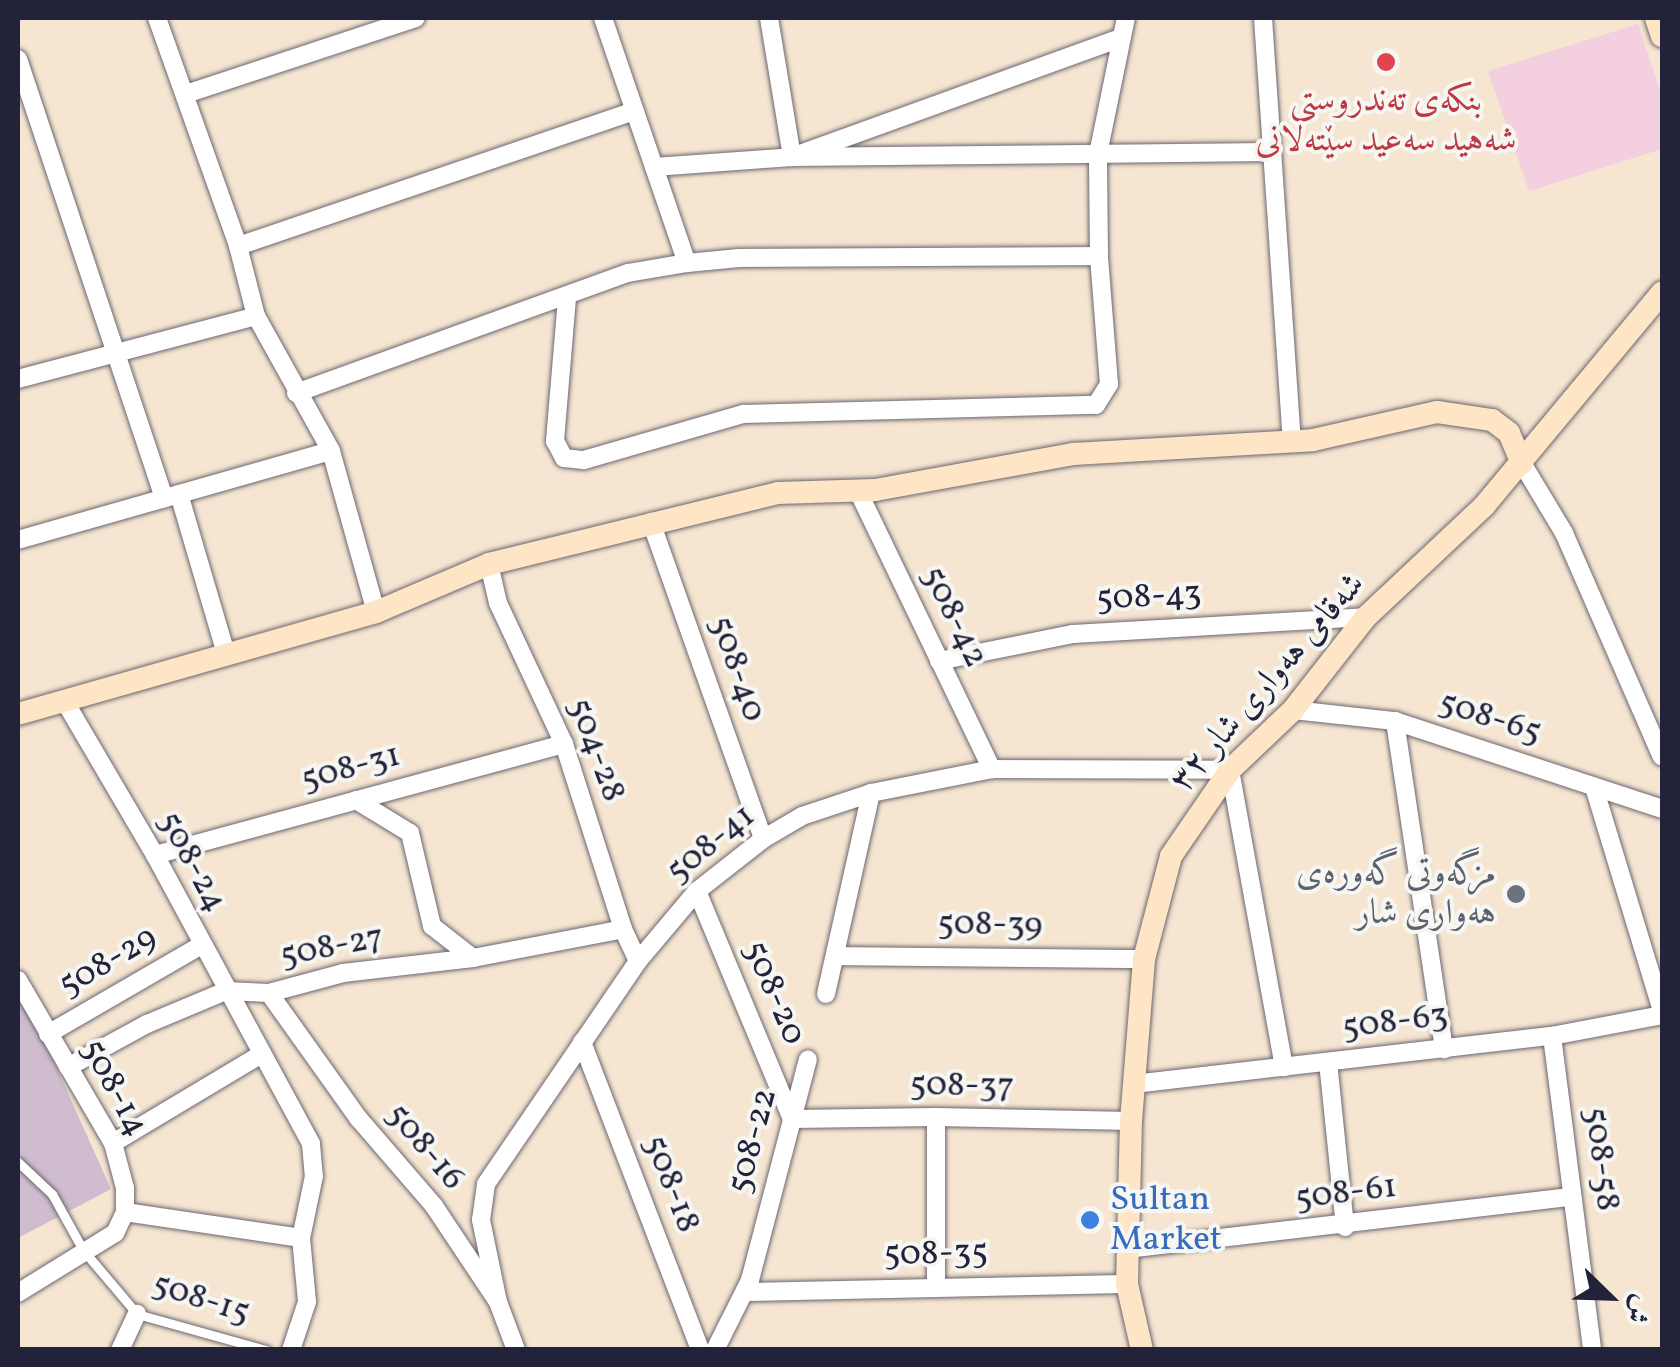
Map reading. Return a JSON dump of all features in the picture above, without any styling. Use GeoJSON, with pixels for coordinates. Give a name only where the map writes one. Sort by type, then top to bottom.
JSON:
{"type":"FeatureCollection","features":[{"type":"Feature","properties":{"kind":"street"},"geometry":{"type":"LineString","coordinates":[[157,18],[238,246],[256,316],[331,451],[376,612]]}},
{"type":"Feature","properties":{"kind":"street"},"geometry":{"type":"LineString","coordinates":[[186,94],[416,18]]}},
{"type":"Feature","properties":{"kind":"street"},"geometry":{"type":"LineString","coordinates":[[603,18],[687,263]]}},
{"type":"Feature","properties":{"kind":"street"},"geometry":{"type":"LineString","coordinates":[[769,18],[792,158]]}},
{"type":"Feature","properties":{"kind":"street"},"geometry":{"type":"LineString","coordinates":[[568,298],[555,441],[564,458],[584,460],[743,414],[1096,404],[1109,384],[1099,256],[1098,154],[1126,18]]}},
{"type":"Feature","properties":{"kind":"street"},"geometry":{"type":"LineString","coordinates":[[1263,18],[1292,442]]}},
{"type":"Feature","properties":{"kind":"street"},"geometry":{"type":"LineString","coordinates":[[792,158],[1120,38]]}},
{"type":"Feature","properties":{"kind":"street"},"geometry":{"type":"LineString","coordinates":[[18,60],[112,352],[172,496],[226,654]]}},
{"type":"Feature","properties":{"kind":"street"},"geometry":{"type":"LineString","coordinates":[[238,246],[635,111]]}},
{"type":"Feature","properties":{"kind":"street"},"geometry":{"type":"LineString","coordinates":[[654,166],[792,158],[1270,152]]}},
{"type":"Feature","properties":{"kind":"street"},"geometry":{"type":"LineString","coordinates":[[296,392],[628,274],[687,263],[738,258],[1099,256]]}},
{"type":"Feature","properties":{"kind":"street","name":"شەقامی هەواری شار ٣٢"},"geometry":{"type":"LineString","coordinates":[[1142,1350],[1127,1284],[1131,1122],[1144,959],[1171,856],[1230,770],[1292,710],[1366,617],[1484,506],[1662,292]]}},
{"type":"Feature","properties":{"kind":"street"},"geometry":{"type":"LineString","coordinates":[[18,379],[256,316]]}},
{"type":"Feature","properties":{"kind":"street"},"geometry":{"type":"LineString","coordinates":[[18,714],[376,612],[489,564],[792,490],[858,492],[1072,454],[1292,442],[1415,415],[1460,413],[1482,416],[1501,426],[1515,442],[1522,463],[1564,534],[1662,756]]}},
{"type":"Feature","properties":{"kind":"street"},"geometry":{"type":"LineString","coordinates":[[18,540],[331,451]]}},
{"type":"Feature","properties":{"kind":"street","name":"508-42"},"geometry":{"type":"LineString","coordinates":[[858,492],[992,769]]}},
{"type":"Feature","properties":{"kind":"street","name":"508-40"},"geometry":{"type":"LineString","coordinates":[[651,522],[762,839]]}},
{"type":"Feature","properties":{"kind":"street","name":"504-28"},"geometry":{"type":"LineString","coordinates":[[489,564],[498,603],[564,744],[623,929],[638,961]]}},
{"type":"Feature","properties":{"kind":"street","name":"508-43"},"geometry":{"type":"LineString","coordinates":[[939,661],[1073,634],[1366,617]]}},
{"type":"Feature","properties":{"kind":"street","name":"508-24"},"geometry":{"type":"LineString","coordinates":[[64,700],[155,855],[200,946],[310,1144],[314,1176],[301,1238],[307,1302],[290,1350]]}},
{"type":"Feature","properties":{"kind":"street","name":"508-65"},"geometry":{"type":"LineString","coordinates":[[1292,710],[1395,721],[1662,809]]}},
{"type":"Feature","properties":{"kind":"street"},"geometry":{"type":"LineString","coordinates":[[1395,721],[1444,1049]]}},
{"type":"Feature","properties":{"kind":"street","name":"508-31"},"geometry":{"type":"LineString","coordinates":[[155,855],[564,744]]}},
{"type":"Feature","properties":{"kind":"street","name":"508-41"},"geometry":{"type":"LineString","coordinates":[[498,1302],[480,1202],[495,1169],[638,961],[697,891],[762,839],[802,816],[870,792],[992,769],[1230,770]]}},
{"type":"Feature","properties":{"kind":"street"},"geometry":{"type":"LineString","coordinates":[[1230,770],[1284,1067]]}},
{"type":"Feature","properties":{"kind":"street"},"geometry":{"type":"LineString","coordinates":[[1594,787],[1662,1013]]}},
{"type":"Feature","properties":{"kind":"street"},"geometry":{"type":"LineString","coordinates":[[826,994],[870,792]]}},
{"type":"Feature","properties":{"kind":"street"},"geometry":{"type":"LineString","coordinates":[[356,800],[410,833],[432,926],[473,958]]}},
{"type":"Feature","properties":{"kind":"street","name":"508-20"},"geometry":{"type":"LineString","coordinates":[[697,891],[792,1120]]}},
{"type":"Feature","properties":{"kind":"street","name":"508-27"},"geometry":{"type":"LineString","coordinates":[[68,1067],[148,1024],[226,991],[269,993],[343,974],[473,958],[623,929]]}},
{"type":"Feature","properties":{"kind":"street","name":"508-29"},"geometry":{"type":"LineString","coordinates":[[48,1034],[200,946]]}},
{"type":"Feature","properties":{"kind":"street","name":"508-39"},"geometry":{"type":"LineString","coordinates":[[835,956],[1144,959]]}},
{"type":"Feature","properties":{"kind":"street","name":"508-14"},"geometry":{"type":"LineString","coordinates":[[18,980],[113,1143],[125,1212]]}},
{"type":"Feature","properties":{"kind":"street","name":"508-16"},"geometry":{"type":"LineString","coordinates":[[269,993],[359,1119],[434,1206],[498,1302],[516,1350]]}},
{"type":"Feature","properties":{"kind":"street","name":"508-63"},"geometry":{"type":"LineString","coordinates":[[1134,1084],[1552,1036],[1662,1013]]}},
{"type":"Feature","properties":{"kind":"street","name":"508-58"},"geometry":{"type":"LineString","coordinates":[[1552,1036],[1592,1350]]}},
{"type":"Feature","properties":{"kind":"street","name":"508-18"},"geometry":{"type":"LineString","coordinates":[[582,1042],[700,1350]]}},
{"type":"Feature","properties":{"kind":"street"},"geometry":{"type":"LineString","coordinates":[[113,1143],[262,1054]]}},
{"type":"Feature","properties":{"kind":"street","name":"508-22"},"geometry":{"type":"LineString","coordinates":[[715,1350],[745,1292],[808,1059]]}},
{"type":"Feature","properties":{"kind":"street"},"geometry":{"type":"LineString","coordinates":[[1328,1062],[1345,1226]]}},
{"type":"Feature","properties":{"kind":"street"},"geometry":{"type":"LineString","coordinates":[[936,1117],[936,1286]]}},
{"type":"Feature","properties":{"kind":"street","name":"508-37"},"geometry":{"type":"LineString","coordinates":[[792,1120],[936,1117],[1131,1122]]}},
{"type":"Feature","properties":{"kind":"street","name":"508-61"},"geometry":{"type":"LineString","coordinates":[[1128,1250],[1572,1198]]}},
{"type":"Feature","properties":{"kind":"street"},"geometry":{"type":"LineString","coordinates":[[18,1293],[116,1233],[125,1212],[301,1238]]}},
{"type":"Feature","properties":{"kind":"street","name":"508-35"},"geometry":{"type":"LineString","coordinates":[[745,1292],[1127,1284]]}},
{"type":"Feature","properties":{"kind":"street"},"geometry":{"type":"LineString","coordinates":[[120,1350],[137,1314]]}},
{"type":"Feature","properties":{"kind":"lane","name":"508-15"},"geometry":{"type":"LineString","coordinates":[[18,1162],[52,1194],[83,1250],[137,1314],[266,1350]]}},
{"type":"Feature","properties":{"kind":"shaded area"},"geometry":{"type":"Polygon","coordinates":[[[1638,24],[1662,97],[1662,149],[1529,191],[1488,71],[1638,24]]]}},
{"type":"Feature","properties":{"kind":"shaded area"},"geometry":{"type":"Polygon","coordinates":[[[18,982],[111,1189],[18,1238],[18,982]]]}},
{"type":"Feature","properties":{"kind":"place","name":"بنکەی تەندروستی شەهید سەعید سێتەلانی"},"geometry":{"type":"Point","coordinates":[1386,62]}},
{"type":"Feature","properties":{"kind":"place","name":"مزگەوتی گەورەی هەواری شار"},"geometry":{"type":"Point","coordinates":[1516,894]}},
{"type":"Feature","properties":{"kind":"place","name":"Sultan Market"},"geometry":{"type":"Point","coordinates":[1090,1220]}}]}
